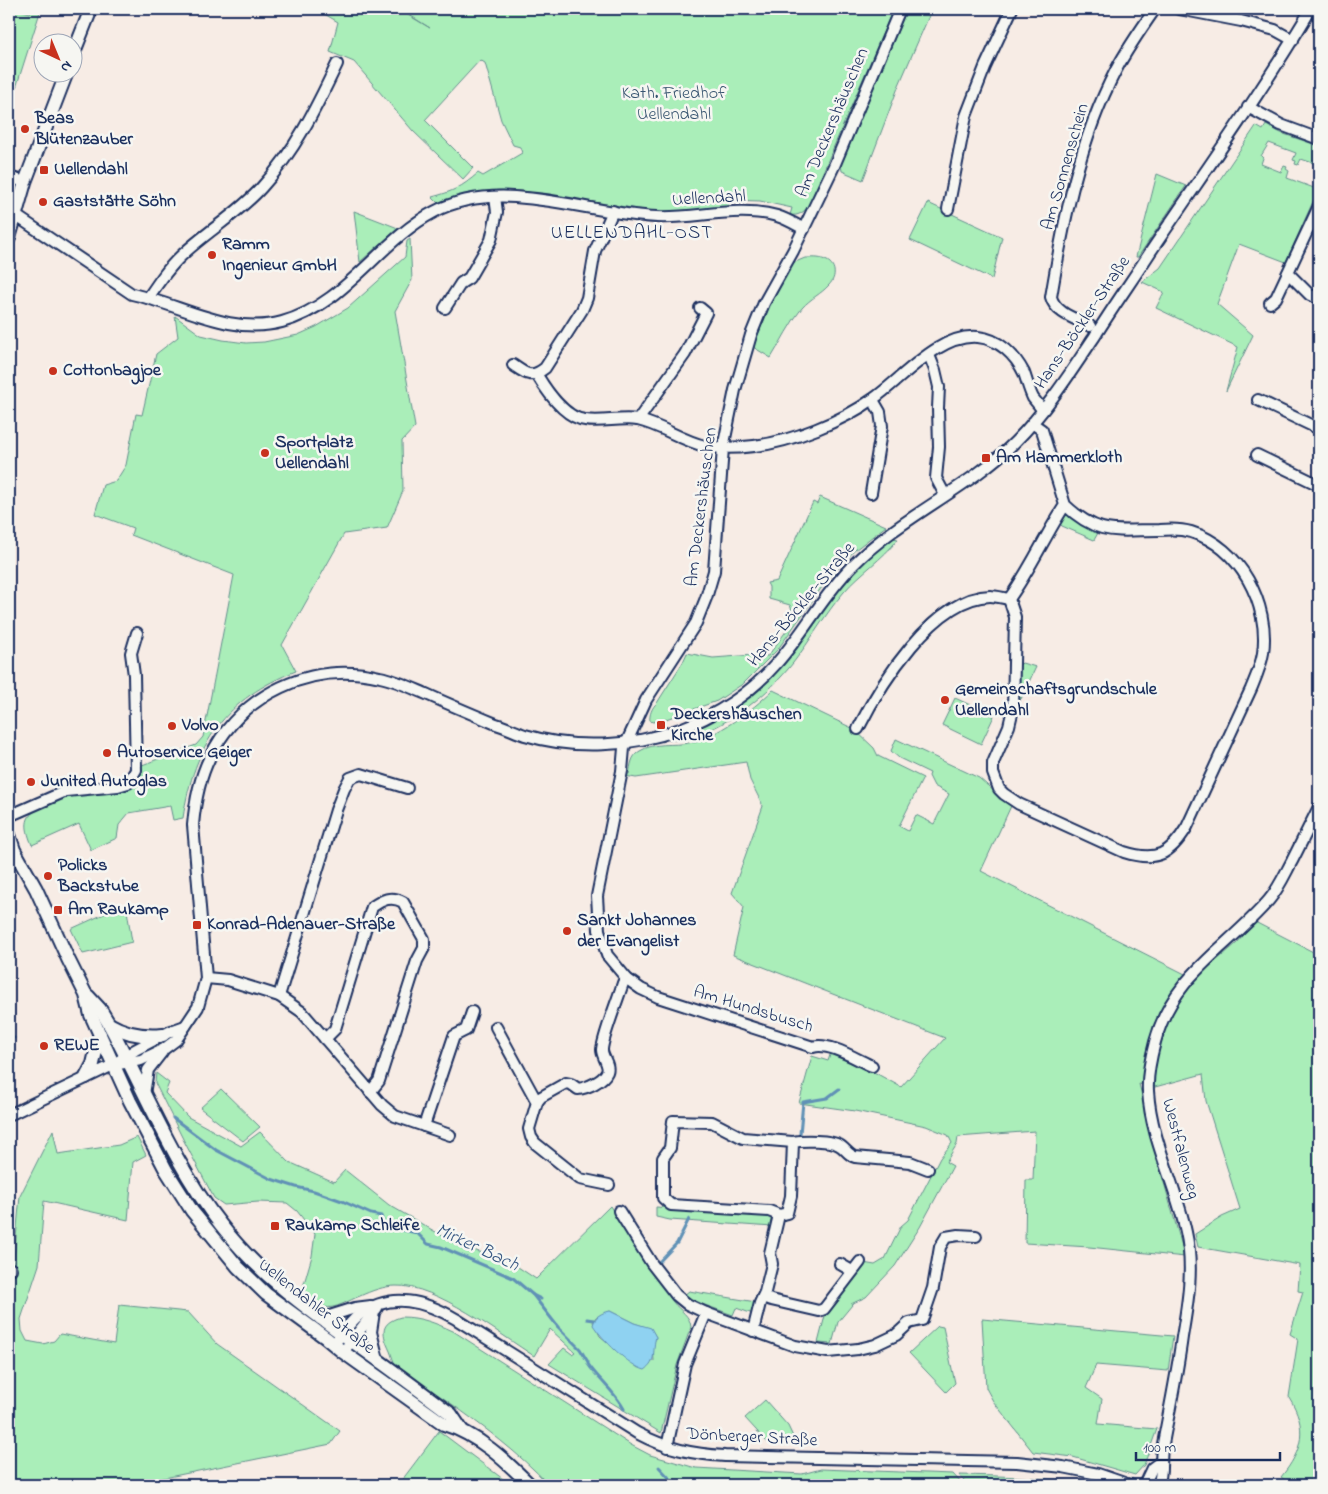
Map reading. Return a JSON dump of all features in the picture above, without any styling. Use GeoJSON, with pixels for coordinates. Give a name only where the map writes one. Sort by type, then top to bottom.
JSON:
{"type":"FeatureCollection","features":[{"type":"Feature","properties":{"kind":"main road"},"geometry":{"type":"LineString","coordinates":[[82,32],[91,9]]}},
{"type":"Feature","properties":{"kind":"main road"},"geometry":{"type":"LineString","coordinates":[[9,238],[25,182],[63,82]]}},
{"type":"Feature","properties":{"kind":"main road","name":"Uellendahler Straße"},"geometry":{"type":"LineString","coordinates":[[9,831],[20,847],[29,875]]}},
{"type":"Feature","properties":{"kind":"main road","name":"Uellendahler Straße"},"geometry":{"type":"LineString","coordinates":[[9,835],[14,850],[29,875],[86,995],[91,1015],[127,1060],[185,1170],[221,1225],[267,1275],[320,1319],[342,1343],[378,1360],[451,1414],[461,1429]]}},
{"type":"Feature","properties":{"kind":"main road"},"geometry":{"type":"LineString","coordinates":[[86,1077],[93,1064],[104,1029],[149,1037],[163,1035]]}},
{"type":"Feature","properties":{"kind":"main road","name":"Uellendahler Straße"},"geometry":{"type":"LineString","coordinates":[[104,1029],[113,1065],[166,1170],[202,1225],[238,1267],[260,1289],[342,1343],[444,1424],[461,1429],[500,1457],[530,1485]]}},
{"type":"Feature","properties":{"kind":"street","name":"Am Deckershäuschen"},"geometry":{"type":"LineString","coordinates":[[627,979],[608,954],[599,930],[597,903],[622,771],[624,748],[646,700],[693,627],[706,598],[714,571],[723,448],[735,390],[751,335],[764,303],[804,229],[834,166],[900,9]]}},
{"type":"Feature","properties":{"kind":"street"},"geometry":{"type":"LineString","coordinates":[[948,209],[966,116],[982,74],[1012,9]]}},
{"type":"Feature","properties":{"kind":"street","name":"Am Sonnenschein"},"geometry":{"type":"LineString","coordinates":[[1090,326],[1058,309],[1052,302],[1051,297],[1060,242],[1073,187],[1094,118],[1116,69],[1155,9]]}},
{"type":"Feature","properties":{"kind":"street"},"geometry":{"type":"LineString","coordinates":[[1179,9],[1241,21],[1275,30],[1293,40]]}},
{"type":"Feature","properties":{"kind":"street","name":"Hans-Böckler-Straße"},"geometry":{"type":"LineString","coordinates":[[127,1060],[140,1060],[164,1049],[176,1040],[198,1007],[206,978],[193,826],[198,792],[210,756],[228,729],[246,711],[270,692],[286,684],[311,676],[356,672],[394,681],[526,736],[591,745],[656,737],[722,710],[742,696],[777,663],[832,588],[856,562],[879,542],[996,459],[1032,423],[1084,353],[1293,40],[1311,9]]}},
{"type":"Feature","properties":{"kind":"street"},"geometry":{"type":"LineString","coordinates":[[148,298],[167,270],[182,255],[233,215],[262,188],[283,163],[319,102],[337,64]]}},
{"type":"Feature","properties":{"kind":"street"},"geometry":{"type":"LineString","coordinates":[[1248,107],[1281,125],[1319,139]]}},
{"type":"Feature","properties":{"kind":"street"},"geometry":{"type":"LineString","coordinates":[[9,177],[25,182]]}},
{"type":"Feature","properties":{"kind":"street","name":"Uellendahl"},"geometry":{"type":"LineString","coordinates":[[15,215],[132,294],[220,322],[242,325],[263,325],[282,322],[302,315],[339,291],[412,226],[436,211],[469,200],[512,196],[646,216],[672,217],[734,212],[763,214],[779,217],[804,229]]}},
{"type":"Feature","properties":{"kind":"street"},"geometry":{"type":"LineString","coordinates":[[445,308],[461,283],[469,278],[491,240],[497,212],[495,197]]}},
{"type":"Feature","properties":{"kind":"street"},"geometry":{"type":"LineString","coordinates":[[1270,303],[1276,298],[1319,206]]}},
{"type":"Feature","properties":{"kind":"street"},"geometry":{"type":"LineString","coordinates":[[513,365],[528,375],[537,375],[545,368],[582,310],[587,298],[595,251],[613,212]]}},
{"type":"Feature","properties":{"kind":"street"},"geometry":{"type":"LineString","coordinates":[[1288,273],[1310,295],[1319,298]]}},
{"type":"Feature","properties":{"kind":"street"},"geometry":{"type":"LineString","coordinates":[[638,420],[685,354],[706,313],[700,308]]}},
{"type":"Feature","properties":{"kind":"street"},"geometry":{"type":"LineString","coordinates":[[537,375],[547,391],[569,414],[578,419],[638,420],[704,446],[723,448],[754,446],[785,441],[839,418],[873,400],[943,345],[961,338],[978,337],[997,343],[1013,356],[1023,373],[1033,398],[1042,410]]}},
{"type":"Feature","properties":{"kind":"street"},"geometry":{"type":"LineString","coordinates":[[929,355],[936,370],[939,387],[939,447],[936,478],[945,495]]}},
{"type":"Feature","properties":{"kind":"street"},"geometry":{"type":"LineString","coordinates":[[870,493],[882,426],[880,412],[873,400]]}},
{"type":"Feature","properties":{"kind":"street"},"geometry":{"type":"LineString","coordinates":[[1258,400],[1319,429]]}},
{"type":"Feature","properties":{"kind":"street"},"geometry":{"type":"LineString","coordinates":[[1009,599],[1015,617],[1012,709],[1009,726],[993,763],[992,773],[999,789],[1019,804],[1124,852],[1149,857],[1166,852],[1173,846],[1187,827],[1258,674],[1263,653],[1264,619],[1248,579],[1226,553],[1210,540],[1176,529],[1106,530],[1093,526],[1065,505],[1042,430],[1032,423]]}},
{"type":"Feature","properties":{"kind":"street"},"geometry":{"type":"LineString","coordinates":[[1257,455],[1319,485]]}},
{"type":"Feature","properties":{"kind":"street"},"geometry":{"type":"LineString","coordinates":[[1009,599],[1021,583],[1036,553],[1065,505]]}},
{"type":"Feature","properties":{"kind":"street"},"geometry":{"type":"LineString","coordinates":[[858,729],[879,690],[893,670],[920,637],[940,617],[975,598],[990,596],[1009,599]]}},
{"type":"Feature","properties":{"kind":"street"},"geometry":{"type":"LineString","coordinates":[[9,816],[66,790],[118,786],[128,783],[136,770],[134,674],[131,653],[137,633]]}},
{"type":"Feature","properties":{"kind":"street"},"geometry":{"type":"LineString","coordinates":[[279,996],[336,810],[350,778],[361,774],[407,788]]}},
{"type":"Feature","properties":{"kind":"street","name":"Westfalenweg"},"geometry":{"type":"LineString","coordinates":[[1158,1485],[1162,1472],[1160,1462],[1188,1301],[1190,1260],[1187,1233],[1152,1122],[1148,1088],[1155,1042],[1172,1001],[1196,969],[1270,899],[1279,886],[1319,807]]}},
{"type":"Feature","properties":{"kind":"street"},"geometry":{"type":"LineString","coordinates":[[325,1039],[335,1029],[372,907],[383,900],[400,899],[424,939],[424,948],[417,961],[379,1081],[370,1092]]}},
{"type":"Feature","properties":{"kind":"street"},"geometry":{"type":"LineString","coordinates":[[206,978],[228,980],[279,996],[302,1012],[370,1092],[395,1116],[450,1135]]}},
{"type":"Feature","properties":{"kind":"street"},"geometry":{"type":"LineString","coordinates":[[608,1185],[580,1179],[530,1140],[529,1129],[536,1102],[541,1097],[566,1082],[578,1090],[603,1078],[608,1069],[602,1050],[623,983],[627,979]]}},
{"type":"Feature","properties":{"kind":"street","name":"Am Hundsbusch"},"geometry":{"type":"LineString","coordinates":[[627,979],[641,989],[658,997],[813,1047],[820,1045],[829,1047],[872,1066]]}},
{"type":"Feature","properties":{"kind":"street"},"geometry":{"type":"LineString","coordinates":[[424,1126],[454,1036],[466,1030],[472,1012]]}},
{"type":"Feature","properties":{"kind":"street"},"geometry":{"type":"LineString","coordinates":[[9,1115],[86,1077],[127,1060],[163,1035],[186,1026]]}},
{"type":"Feature","properties":{"kind":"street"},"geometry":{"type":"LineString","coordinates":[[496,1028],[536,1102]]}},
{"type":"Feature","properties":{"kind":"street"},"geometry":{"type":"LineString","coordinates":[[144,1094],[148,1070],[164,1049]]}},
{"type":"Feature","properties":{"kind":"street"},"geometry":{"type":"LineString","coordinates":[[793,1142],[790,1206],[787,1213],[780,1215],[769,1211],[668,1204],[663,1198],[663,1158],[670,1148],[672,1123],[676,1120],[712,1122],[743,1138],[839,1144],[850,1155],[855,1157],[910,1162],[928,1169]]}},
{"type":"Feature","properties":{"kind":"street"},"geometry":{"type":"LineString","coordinates":[[619,1211],[652,1264],[676,1295],[687,1304],[706,1313],[795,1346],[828,1352],[858,1349],[887,1340],[909,1323],[922,1320],[933,1288],[940,1247],[946,1237],[958,1235],[976,1236]]}},
{"type":"Feature","properties":{"kind":"street"},"geometry":{"type":"LineString","coordinates":[[753,1331],[772,1264],[770,1253],[780,1215]]}},
{"type":"Feature","properties":{"kind":"street"},"geometry":{"type":"LineString","coordinates":[[763,1297],[819,1311],[824,1310],[860,1262]]}},
{"type":"Feature","properties":{"kind":"street"},"geometry":{"type":"LineString","coordinates":[[840,1264],[852,1272]]}},
{"type":"Feature","properties":{"kind":"street","name":"Dönberger Straße"},"geometry":{"type":"LineString","coordinates":[[320,1319],[355,1308],[377,1308],[390,1301],[417,1302],[443,1312],[637,1433],[667,1447],[691,1453],[725,1456],[1017,1462],[1063,1466],[1098,1474],[1130,1485]]}},
{"type":"Feature","properties":{"kind":"street"},"geometry":{"type":"LineString","coordinates":[[342,1343],[377,1308]]}},
{"type":"Feature","properties":{"kind":"street"},"geometry":{"type":"LineString","coordinates":[[377,1308],[372,1332],[378,1360]]}},
{"type":"Feature","properties":{"kind":"street"},"geometry":{"type":"LineString","coordinates":[[667,1447],[686,1364],[706,1313]]}},
{"type":"Feature","properties":{"kind":"street","name":"Westfalenweg"},"geometry":{"type":"LineString","coordinates":[[1144,1485],[1152,1468],[1160,1462]]}},
{"type":"Feature","properties":{"kind":"green space"},"geometry":{"type":"Polygon","coordinates":[[[9,9],[30,13],[32,9],[41,9],[34,32],[32,32],[32,37],[9,110],[9,9]]]}},
{"type":"Feature","properties":{"kind":"green space","name":"Kath. Friedhof Uellendahl"},"geometry":{"type":"Polygon","coordinates":[[[316,9],[398,9],[430,28],[400,9],[893,9],[808,207],[800,214],[790,215],[792,208],[760,201],[729,200],[729,209],[658,212],[522,191],[498,190],[461,196],[439,204],[432,197],[457,188],[478,173],[483,176],[522,153],[520,147],[513,145],[501,120],[485,63],[480,60],[425,120],[473,168],[463,179],[413,131],[354,62],[330,52],[338,22],[316,9]]]}},
{"type":"Feature","properties":{"kind":"green space"},"geometry":{"type":"Polygon","coordinates":[[[907,9],[932,9],[899,85],[863,180],[842,171],[841,165],[907,9]]]}},
{"type":"Feature","properties":{"kind":"green space"},"geometry":{"type":"Polygon","coordinates":[[[1266,125],[1281,133],[1319,146],[1319,165],[1301,159],[1298,165],[1295,164],[1296,161],[1293,160],[1296,153],[1269,143],[1261,156],[1263,158],[1261,164],[1281,172],[1284,166],[1287,167],[1286,169],[1289,171],[1287,178],[1314,188],[1317,181],[1319,182],[1319,188],[1286,262],[1239,244],[1217,304],[1253,335],[1226,391],[1238,347],[1156,308],[1164,292],[1142,282],[1160,268],[1256,126],[1263,130],[1266,125]]]}},
{"type":"Feature","properties":{"kind":"green space"},"geometry":{"type":"Polygon","coordinates":[[[1157,174],[1186,186],[1138,257],[1136,257],[1157,174]]]}},
{"type":"Feature","properties":{"kind":"green space"},"geometry":{"type":"Polygon","coordinates":[[[928,203],[1002,237],[992,279],[910,240],[928,203]]]}},
{"type":"Feature","properties":{"kind":"green space"},"geometry":{"type":"Polygon","coordinates":[[[354,211],[398,228],[360,262],[354,211]]]}},
{"type":"Feature","properties":{"kind":"green space","name":"Sportplatz Uellendahl"},"geometry":{"type":"Polygon","coordinates":[[[410,239],[412,280],[395,311],[415,427],[402,441],[403,491],[387,528],[344,534],[282,645],[296,671],[271,682],[250,695],[232,710],[217,727],[205,746],[195,768],[183,818],[173,820],[170,806],[129,813],[119,825],[117,838],[91,850],[79,824],[32,845],[27,821],[38,809],[62,798],[75,795],[108,794],[125,790],[132,786],[140,773],[142,765],[196,745],[203,737],[234,575],[131,535],[133,528],[95,514],[103,485],[116,481],[126,465],[136,414],[142,415],[156,354],[178,337],[175,316],[201,335],[223,340],[246,343],[264,342],[298,335],[316,327],[348,308],[405,257],[407,241],[410,239]]]}},
{"type":"Feature","properties":{"kind":"green space"},"geometry":{"type":"Polygon","coordinates":[[[805,258],[820,258],[829,262],[834,271],[832,282],[802,308],[771,358],[753,347],[769,307],[793,263],[805,258]]]}},
{"type":"Feature","properties":{"kind":"green space"},"geometry":{"type":"Polygon","coordinates":[[[820,497],[886,526],[855,550],[827,580],[778,649],[744,683],[717,701],[666,719],[650,721],[652,709],[687,653],[713,658],[753,655],[768,656],[795,619],[790,605],[769,599],[767,583],[777,581],[813,502],[817,504],[820,497]]]}},
{"type":"Feature","properties":{"kind":"green space"},"geometry":{"type":"Polygon","coordinates":[[[1065,515],[1070,516],[1098,533],[1094,540],[1062,526],[1059,523],[1061,517],[1065,515]]]}},
{"type":"Feature","properties":{"kind":"green space"},"geometry":{"type":"Polygon","coordinates":[[[893,538],[898,539],[844,592],[793,663],[760,697],[735,716],[707,731],[688,739],[670,739],[717,718],[759,689],[792,655],[845,580],[893,538]]]}},
{"type":"Feature","properties":{"kind":"green space"},"geometry":{"type":"Polygon","coordinates":[[[1022,663],[1036,667],[1019,700],[1019,666],[1022,663]]]}},
{"type":"Feature","properties":{"kind":"green space"},"geometry":{"type":"Polygon","coordinates":[[[773,690],[854,729],[874,748],[878,756],[923,778],[899,826],[908,831],[916,815],[934,824],[949,794],[934,786],[929,776],[930,773],[899,758],[891,751],[896,739],[979,778],[1011,806],[981,871],[1185,974],[1203,972],[1237,943],[1255,922],[1319,955],[1319,1485],[1291,1485],[1281,1477],[1298,1448],[1301,1429],[1295,1408],[1289,1397],[1298,1339],[1290,1334],[1303,1292],[1298,1291],[1300,1265],[1198,1247],[1195,1234],[1222,1217],[1240,1209],[1206,1101],[1203,1074],[1155,1087],[1139,1084],[1185,1257],[1089,1247],[1025,1243],[1026,1180],[1033,1180],[1035,1131],[958,1137],[957,1144],[946,1162],[953,1166],[920,1227],[895,1266],[866,1297],[851,1304],[838,1322],[832,1344],[818,1343],[826,1312],[863,1263],[875,1265],[885,1259],[901,1226],[908,1220],[940,1158],[952,1143],[948,1135],[926,1126],[855,1111],[799,1103],[812,1056],[828,1061],[831,1052],[861,1065],[901,1087],[945,1038],[733,955],[744,907],[732,893],[763,806],[750,780],[746,762],[636,778],[625,776],[629,774],[633,758],[645,748],[657,745],[683,744],[700,740],[723,729],[755,706],[773,690]]]}},
{"type":"Feature","properties":{"kind":"green space"},"geometry":{"type":"Polygon","coordinates":[[[955,698],[994,716],[981,744],[942,725],[955,698]]]}},
{"type":"Feature","properties":{"kind":"green space"},"geometry":{"type":"Polygon","coordinates":[[[126,904],[132,942],[83,954],[71,929],[126,904]]]}},
{"type":"Feature","properties":{"kind":"green space"},"geometry":{"type":"Polygon","coordinates":[[[156,1073],[169,1083],[165,1093],[188,1117],[241,1146],[260,1132],[289,1162],[334,1182],[345,1170],[389,1205],[460,1246],[509,1261],[536,1279],[610,1206],[673,1302],[687,1316],[691,1327],[677,1365],[661,1433],[549,1364],[564,1348],[572,1354],[575,1352],[550,1329],[534,1356],[467,1312],[429,1293],[412,1288],[391,1286],[382,1288],[328,1308],[309,1299],[303,1292],[303,1287],[312,1256],[315,1234],[297,1211],[287,1203],[258,1202],[224,1205],[214,1198],[155,1083],[156,1073]],[[610,1311],[596,1317],[593,1322],[600,1336],[638,1368],[654,1361],[653,1346],[656,1337],[651,1329],[610,1311]]]}},
{"type":"Feature","properties":{"kind":"green space"},"geometry":{"type":"Polygon","coordinates":[[[221,1089],[260,1127],[243,1141],[200,1108],[221,1089]]]}},
{"type":"Feature","properties":{"kind":"green space"},"geometry":{"type":"Polygon","coordinates":[[[53,1130],[58,1154],[119,1145],[137,1137],[146,1155],[133,1162],[128,1220],[44,1201],[39,1265],[21,1319],[22,1331],[27,1341],[43,1344],[54,1341],[60,1334],[114,1344],[119,1305],[188,1312],[217,1344],[340,1431],[331,1444],[159,1479],[160,1485],[9,1485],[9,1312],[20,1196],[53,1130]]]}},
{"type":"Feature","properties":{"kind":"green space"},"geometry":{"type":"Polygon","coordinates":[[[656,1207],[766,1214],[770,1216],[773,1227],[670,1220],[656,1217],[656,1207]]]}},
{"type":"Feature","properties":{"kind":"green space"},"geometry":{"type":"Polygon","coordinates":[[[689,1291],[756,1302],[753,1314],[736,1308],[733,1315],[702,1304],[702,1306],[684,1295],[689,1291]]]}},
{"type":"Feature","properties":{"kind":"green space"},"geometry":{"type":"Polygon","coordinates":[[[401,1317],[428,1321],[453,1331],[631,1445],[650,1455],[696,1468],[802,1474],[821,1469],[953,1474],[963,1485],[549,1485],[513,1451],[487,1430],[396,1365],[385,1339],[384,1330],[389,1322],[401,1317]]]}},
{"type":"Feature","properties":{"kind":"green space"},"geometry":{"type":"Polygon","coordinates":[[[982,1319],[1173,1336],[1168,1371],[1096,1365],[1086,1388],[1102,1399],[1098,1424],[1157,1429],[1144,1465],[1135,1475],[1073,1457],[1033,1452],[993,1401],[986,1388],[982,1319]]]}},
{"type":"Feature","properties":{"kind":"green space"},"geometry":{"type":"Polygon","coordinates":[[[938,1326],[943,1327],[955,1383],[946,1392],[909,1353],[938,1326]]]}},
{"type":"Feature","properties":{"kind":"green space"},"geometry":{"type":"Polygon","coordinates":[[[765,1400],[788,1426],[796,1443],[767,1442],[745,1418],[765,1400]]]}},
{"type":"Feature","properties":{"kind":"green space"},"geometry":{"type":"Polygon","coordinates":[[[439,1431],[511,1485],[403,1485],[402,1480],[439,1431]]]}},
{"type":"Feature","properties":{"kind":"green space"},"geometry":{"type":"Polygon","coordinates":[[[959,1475],[1009,1476],[1091,1485],[967,1485],[959,1475]]]}},
{"type":"Feature","properties":{"kind":"water"},"geometry":{"type":"Polygon","coordinates":[[[610,1311],[634,1323],[651,1328],[656,1337],[654,1355],[649,1367],[645,1370],[631,1363],[616,1351],[593,1325],[599,1315],[610,1311]]]}},
{"type":"Feature","properties":{"kind":"waterway","name":"Mirker Bach"},"geometry":{"type":"LineString","coordinates":[[9,1036],[14,1038]]}},
{"type":"Feature","properties":{"kind":"waterway"},"geometry":{"type":"LineString","coordinates":[[800,1134],[803,1102],[827,1098],[839,1089]]}},
{"type":"Feature","properties":{"kind":"waterway","name":"Mirker Bach"},"geometry":{"type":"LineString","coordinates":[[173,1118],[216,1150],[271,1179],[314,1191],[371,1214],[381,1216],[384,1226],[417,1233],[428,1244],[441,1247],[513,1278],[533,1295],[558,1327],[580,1349],[588,1364],[624,1409]]}},
{"type":"Feature","properties":{"kind":"waterway"},"geometry":{"type":"LineString","coordinates":[[658,1263],[677,1243],[689,1219]]}},
{"type":"Feature","properties":{"kind":"waterway","name":"Mirker Bach"},"geometry":{"type":"LineString","coordinates":[[533,1295],[541,1299]]}},
{"type":"Feature","properties":{"kind":"waterway"},"geometry":{"type":"LineString","coordinates":[[587,1319],[594,1320]]}},
{"type":"Feature","properties":{"kind":"waterway","name":"Mirker Bach"},"geometry":{"type":"LineString","coordinates":[[659,1467],[678,1485]]}},
{"type":"Feature","properties":{"kind":"place","name":"Beas Blütenzauber"},"geometry":{"type":"Point","coordinates":[25,129]}},
{"type":"Feature","properties":{"kind":"place","name":"Uellendahl"},"geometry":{"type":"Point","coordinates":[44,170]}},
{"type":"Feature","properties":{"kind":"place","name":"Gaststätte Söhn"},"geometry":{"type":"Point","coordinates":[43,202]}},
{"type":"Feature","properties":{"kind":"place","name":"Ramm Ingenieur GmbH"},"geometry":{"type":"Point","coordinates":[212,255]}},
{"type":"Feature","properties":{"kind":"place","name":"Cottonbagjoe"},"geometry":{"type":"Point","coordinates":[53,371]}},
{"type":"Feature","properties":{"kind":"place","name":"Sportplatz Uellendahl"},"geometry":{"type":"Point","coordinates":[265,453]}},
{"type":"Feature","properties":{"kind":"place","name":"Am Hammerkloth"},"geometry":{"type":"Point","coordinates":[986,458]}},
{"type":"Feature","properties":{"kind":"place","name":"Gemeinschaftsgrundschule Uellendahl"},"geometry":{"type":"Point","coordinates":[945,700]}},
{"type":"Feature","properties":{"kind":"place","name":"Deckershäuschen Kirche"},"geometry":{"type":"Point","coordinates":[661,725]}},
{"type":"Feature","properties":{"kind":"place","name":"Volvo"},"geometry":{"type":"Point","coordinates":[172,726]}},
{"type":"Feature","properties":{"kind":"place","name":"Autoservice Geiger"},"geometry":{"type":"Point","coordinates":[107,753]}},
{"type":"Feature","properties":{"kind":"place","name":"Junited Autoglas"},"geometry":{"type":"Point","coordinates":[31,782]}},
{"type":"Feature","properties":{"kind":"place","name":"Policks Backstube"},"geometry":{"type":"Point","coordinates":[48,876]}},
{"type":"Feature","properties":{"kind":"place","name":"Am Raukamp"},"geometry":{"type":"Point","coordinates":[58,910]}},
{"type":"Feature","properties":{"kind":"place","name":"Konrad-Adenauer-Straße"},"geometry":{"type":"Point","coordinates":[197,925]}},
{"type":"Feature","properties":{"kind":"place","name":"Sankt Johannes der Evangelist"},"geometry":{"type":"Point","coordinates":[567,931]}},
{"type":"Feature","properties":{"kind":"place","name":"REWE"},"geometry":{"type":"Point","coordinates":[44,1046]}},
{"type":"Feature","properties":{"kind":"place","name":"Raukamp Schleife"},"geometry":{"type":"Point","coordinates":[275,1226]}},
{"type":"Feature","properties":{"kind":"district","name":"UELLENDAHL-OST"},"geometry":{"type":"Point","coordinates":[632,233]}}]}
